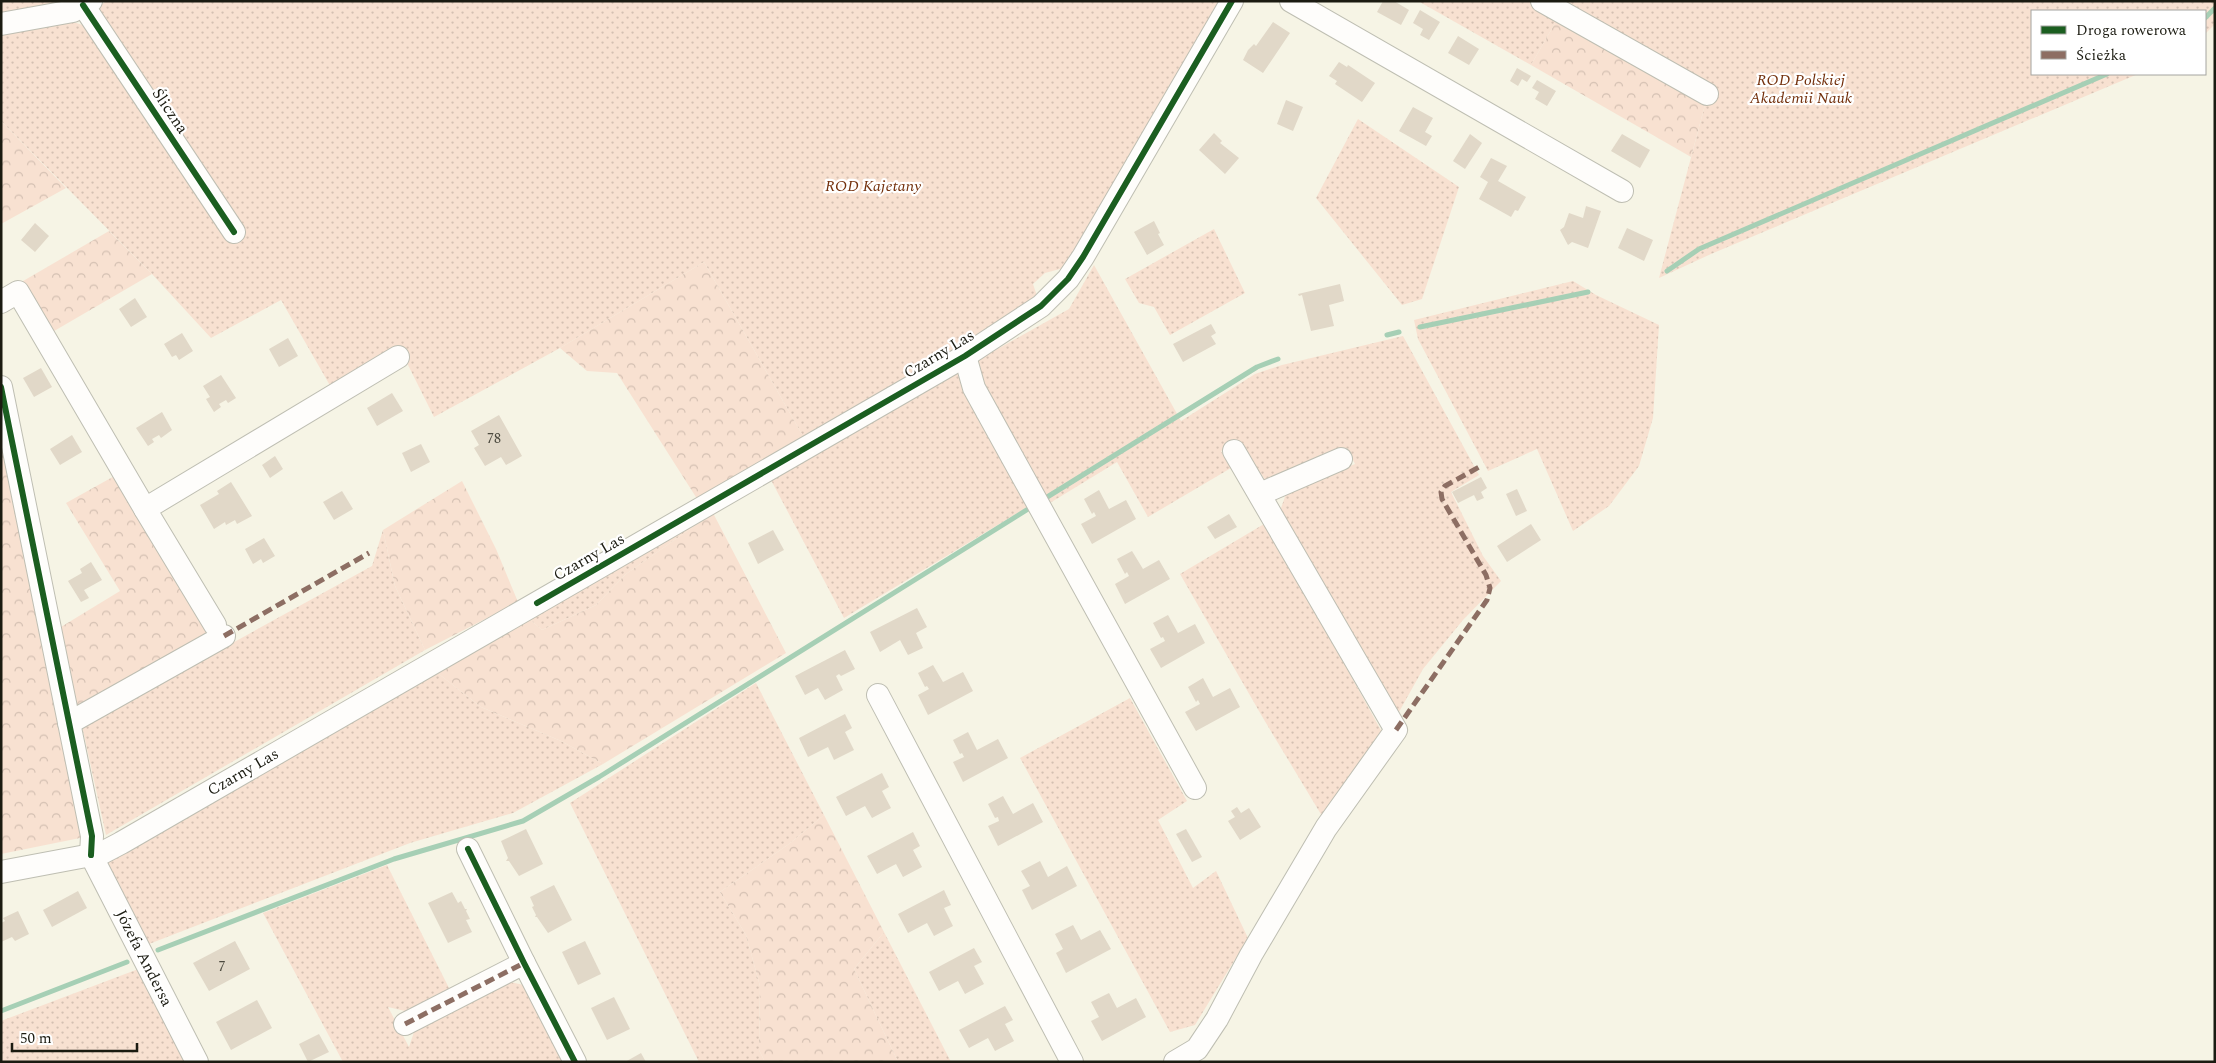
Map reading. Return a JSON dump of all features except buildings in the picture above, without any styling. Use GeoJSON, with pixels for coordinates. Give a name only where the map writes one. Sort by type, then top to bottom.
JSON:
{"type":"FeatureCollection","features":[{"type":"Feature","properties":{"kind":"street","name":"Czarny Las"},"geometry":{"type":"LineString","coordinates":[[1,872],[102,853],[121,843],[965,356],[1041,306],[1068,279],[1084,257],[1232,1]]}},
{"type":"Feature","properties":{"kind":"street"},"geometry":{"type":"LineString","coordinates":[[1291,1],[1622,191]]}},
{"type":"Feature","properties":{"kind":"street"},"geometry":{"type":"LineString","coordinates":[[1542,1],[1707,94]]}},
{"type":"Feature","properties":{"kind":"street"},"geometry":{"type":"LineString","coordinates":[[1,24],[73,11],[87,3]]}},
{"type":"Feature","properties":{"kind":"street","name":"Śliczna"},"geometry":{"type":"LineString","coordinates":[[87,3],[234,232]]}},
{"type":"Feature","properties":{"kind":"street"},"geometry":{"type":"LineString","coordinates":[[1,302],[18,292],[145,509],[220,630],[69,723]]}},
{"type":"Feature","properties":{"kind":"street"},"geometry":{"type":"LineString","coordinates":[[965,356],[974,388],[1195,788]]}},
{"type":"Feature","properties":{"kind":"street"},"geometry":{"type":"LineString","coordinates":[[145,509],[398,357]]}},
{"type":"Feature","properties":{"kind":"street"},"geometry":{"type":"LineString","coordinates":[[1,387],[92,836],[92,855]]}},
{"type":"Feature","properties":{"kind":"street"},"geometry":{"type":"LineString","coordinates":[[1175,1062],[1197,1049],[1217,1019],[1251,955],[1326,828],[1396,730],[1234,451]]}},
{"type":"Feature","properties":{"kind":"street"},"geometry":{"type":"LineString","coordinates":[[1260,494],[1340,459]]}},
{"type":"Feature","properties":{"kind":"street"},"geometry":{"type":"LineString","coordinates":[[878,695],[1072,1062]]}},
{"type":"Feature","properties":{"kind":"street"},"geometry":{"type":"LineString","coordinates":[[468,849],[524,964],[575,1062]]}},
{"type":"Feature","properties":{"kind":"street","name":"Józefa Andersa"},"geometry":{"type":"LineString","coordinates":[[92,855],[197,1062]]}},
{"type":"Feature","properties":{"kind":"street"},"geometry":{"type":"LineString","coordinates":[[405,1024],[524,964]]}},
{"type":"Feature","properties":{"kind":"green space"},"geometry":{"type":"Polygon","coordinates":[[[1,1],[67,1],[1,18],[1,1]]]}},
{"type":"Feature","properties":{"kind":"green space","name":"ROD Kajetany"},"geometry":{"type":"Polygon","coordinates":[[[107,1],[1220,1],[1071,266],[1045,273],[1033,284],[1039,302],[804,438],[704,262],[560,348],[434,417],[400,349],[332,389],[281,300],[211,338],[152,274],[1,121],[1,32],[70,21],[92,28],[95,8],[107,1]]]}},
{"type":"Feature","properties":{"kind":"green space"},"geometry":{"type":"Polygon","coordinates":[[[1418,1],[1530,1],[1558,18],[1531,65],[1418,1]]]}},
{"type":"Feature","properties":{"kind":"green space","name":"ROD Polskiej Akademii Nauk"},"geometry":{"type":"Polygon","coordinates":[[[1556,1],[2215,1],[2215,24],[2206,33],[2206,10],[2031,10],[2031,75],[2136,75],[1711,254],[1659,278],[1706,101],[1556,1]]]}},
{"type":"Feature","properties":{"kind":"green space"},"geometry":{"type":"Polygon","coordinates":[[[1558,18],[1706,101],[1691,157],[1531,65],[1558,18]]]}},
{"type":"Feature","properties":{"kind":"green space"},"geometry":{"type":"Polygon","coordinates":[[[1358,119],[1459,187],[1422,299],[1402,305],[1316,198],[1358,119]]]}},
{"type":"Feature","properties":{"kind":"green space"},"geometry":{"type":"Polygon","coordinates":[[[1,121],[66,188],[1,224],[1,121]]]}},
{"type":"Feature","properties":{"kind":"green space"},"geometry":{"type":"Polygon","coordinates":[[[1214,229],[1245,293],[1170,335],[1154,307],[1139,303],[1125,279],[1214,229]]]}},
{"type":"Feature","properties":{"kind":"green space"},"geometry":{"type":"Polygon","coordinates":[[[109,231],[152,274],[49,334],[18,284],[109,231]]]}},
{"type":"Feature","properties":{"kind":"green space"},"geometry":{"type":"Polygon","coordinates":[[[704,262],[804,438],[701,505],[617,373],[587,371],[560,348],[704,262]]]}},
{"type":"Feature","properties":{"kind":"green space"},"geometry":{"type":"Polygon","coordinates":[[[1094,265],[1181,421],[1255,374],[1282,365],[1403,336],[1479,475],[1451,492],[1483,556],[1501,581],[1463,620],[1423,669],[1399,712],[1280,511],[1287,491],[1355,464],[1347,448],[1268,484],[1239,442],[1221,451],[1231,468],[1148,517],[1117,462],[1045,506],[974,377],[978,360],[1069,309],[1094,265]]]}},
{"type":"Feature","properties":{"kind":"green space"},"geometry":{"type":"Polygon","coordinates":[[[1573,281],[1596,295],[1659,325],[1653,418],[1639,466],[1609,506],[1573,531],[1537,449],[1488,471],[1418,339],[1414,320],[1573,281]]]}},
{"type":"Feature","properties":{"kind":"green space"},"geometry":{"type":"Polygon","coordinates":[[[961,370],[1034,503],[844,618],[771,480],[961,370]]]}},
{"type":"Feature","properties":{"kind":"green space"},"geometry":{"type":"Polygon","coordinates":[[[1,443],[85,837],[1,854],[1,443]]]}},
{"type":"Feature","properties":{"kind":"green space"},"geometry":{"type":"Polygon","coordinates":[[[118,474],[212,633],[73,715],[56,630],[120,591],[66,503],[118,474]]]}},
{"type":"Feature","properties":{"kind":"green space"},"geometry":{"type":"Polygon","coordinates":[[[462,481],[496,549],[518,602],[425,650],[395,586],[383,530],[462,481]]]}},
{"type":"Feature","properties":{"kind":"green space"},"geometry":{"type":"Polygon","coordinates":[[[713,513],[626,574],[596,605],[542,630],[526,616],[713,513]]]}},
{"type":"Feature","properties":{"kind":"green space"},"geometry":{"type":"Polygon","coordinates":[[[713,513],[786,653],[603,764],[561,741],[481,707],[435,671],[526,616],[542,630],[596,605],[626,574],[713,513]]]}},
{"type":"Feature","properties":{"kind":"green space"},"geometry":{"type":"Polygon","coordinates":[[[1264,524],[1383,734],[1322,816],[1180,574],[1264,524]]]}},
{"type":"Feature","properties":{"kind":"green space"},"geometry":{"type":"Polygon","coordinates":[[[383,530],[395,586],[425,650],[106,835],[82,726],[372,566],[383,530]]]}},
{"type":"Feature","properties":{"kind":"green space"},"geometry":{"type":"Polygon","coordinates":[[[435,671],[481,707],[561,741],[603,764],[513,813],[410,843],[149,944],[103,861],[435,671]]]}},
{"type":"Feature","properties":{"kind":"green space"},"geometry":{"type":"Polygon","coordinates":[[[756,683],[824,815],[789,844],[720,892],[746,935],[760,986],[759,1050],[765,1062],[699,1062],[570,803],[756,683]]]}},
{"type":"Feature","properties":{"kind":"green space"},"geometry":{"type":"Polygon","coordinates":[[[1130,698],[1187,801],[1158,820],[1193,888],[1216,871],[1248,938],[1195,1025],[1170,1032],[1020,758],[1130,698]]]}},
{"type":"Feature","properties":{"kind":"green space"},"geometry":{"type":"Polygon","coordinates":[[[824,815],[884,932],[854,969],[898,1062],[765,1062],[759,1050],[760,986],[746,935],[720,892],[789,844],[824,815]]]}},
{"type":"Feature","properties":{"kind":"green space"},"geometry":{"type":"Polygon","coordinates":[[[387,865],[450,990],[405,1011],[388,1007],[409,1047],[415,1029],[510,982],[533,987],[569,1062],[343,1062],[263,913],[387,865]]]}},
{"type":"Feature","properties":{"kind":"green space"},"geometry":{"type":"Polygon","coordinates":[[[884,932],[951,1062],[898,1062],[854,969],[884,932]]]}},
{"type":"Feature","properties":{"kind":"green space"},"geometry":{"type":"Polygon","coordinates":[[[141,968],[191,1062],[1,1062],[1,1021],[141,968]]]}},
{"type":"Feature","properties":{"kind":"waterway"},"geometry":{"type":"LineString","coordinates":[[2206,17],[2215,8]]}},
{"type":"Feature","properties":{"kind":"waterway"},"geometry":{"type":"LineString","coordinates":[[1667,271],[1699,249],[2105,75]]}},
{"type":"Feature","properties":{"kind":"waterway"},"geometry":{"type":"LineString","coordinates":[[1420,327],[1588,292]]}},
{"type":"Feature","properties":{"kind":"waterway"},"geometry":{"type":"LineString","coordinates":[[1387,335],[1399,332]]}},
{"type":"Feature","properties":{"kind":"waterway"},"geometry":{"type":"LineString","coordinates":[[1044,499],[1257,367],[1278,359]]}},
{"type":"Feature","properties":{"kind":"waterway"},"geometry":{"type":"LineString","coordinates":[[158,950],[394,859],[523,821],[599,777],[1033,506]]}},
{"type":"Feature","properties":{"kind":"waterway"},"geometry":{"type":"LineString","coordinates":[[1,1011],[127,962]]}},
{"type":"Feature","properties":{"kind":"marked path"},"geometry":{"type":"LineString","coordinates":[[1396,730],[1487,600],[1490,588],[1486,575],[1442,499],[1441,492],[1445,486],[1481,466]]}},
{"type":"Feature","properties":{"kind":"marked path"},"geometry":{"type":"LineString","coordinates":[[224,636],[369,553]]}},
{"type":"Feature","properties":{"kind":"marked path"},"geometry":{"type":"LineString","coordinates":[[405,1024],[524,963]]}},
{"type":"Feature","properties":{"kind":"cycle path"},"geometry":{"type":"LineString","coordinates":[[537,603],[965,356],[1041,306],[1068,279],[1083,257],[1232,1]]}},
{"type":"Feature","properties":{"kind":"cycle path"},"geometry":{"type":"LineString","coordinates":[[83,5],[234,232]]}},
{"type":"Feature","properties":{"kind":"cycle path"},"geometry":{"type":"LineString","coordinates":[[1,387],[92,836],[91,855]]}},
{"type":"Feature","properties":{"kind":"cycle path"},"geometry":{"type":"LineString","coordinates":[[468,849],[575,1062]]}}]}
